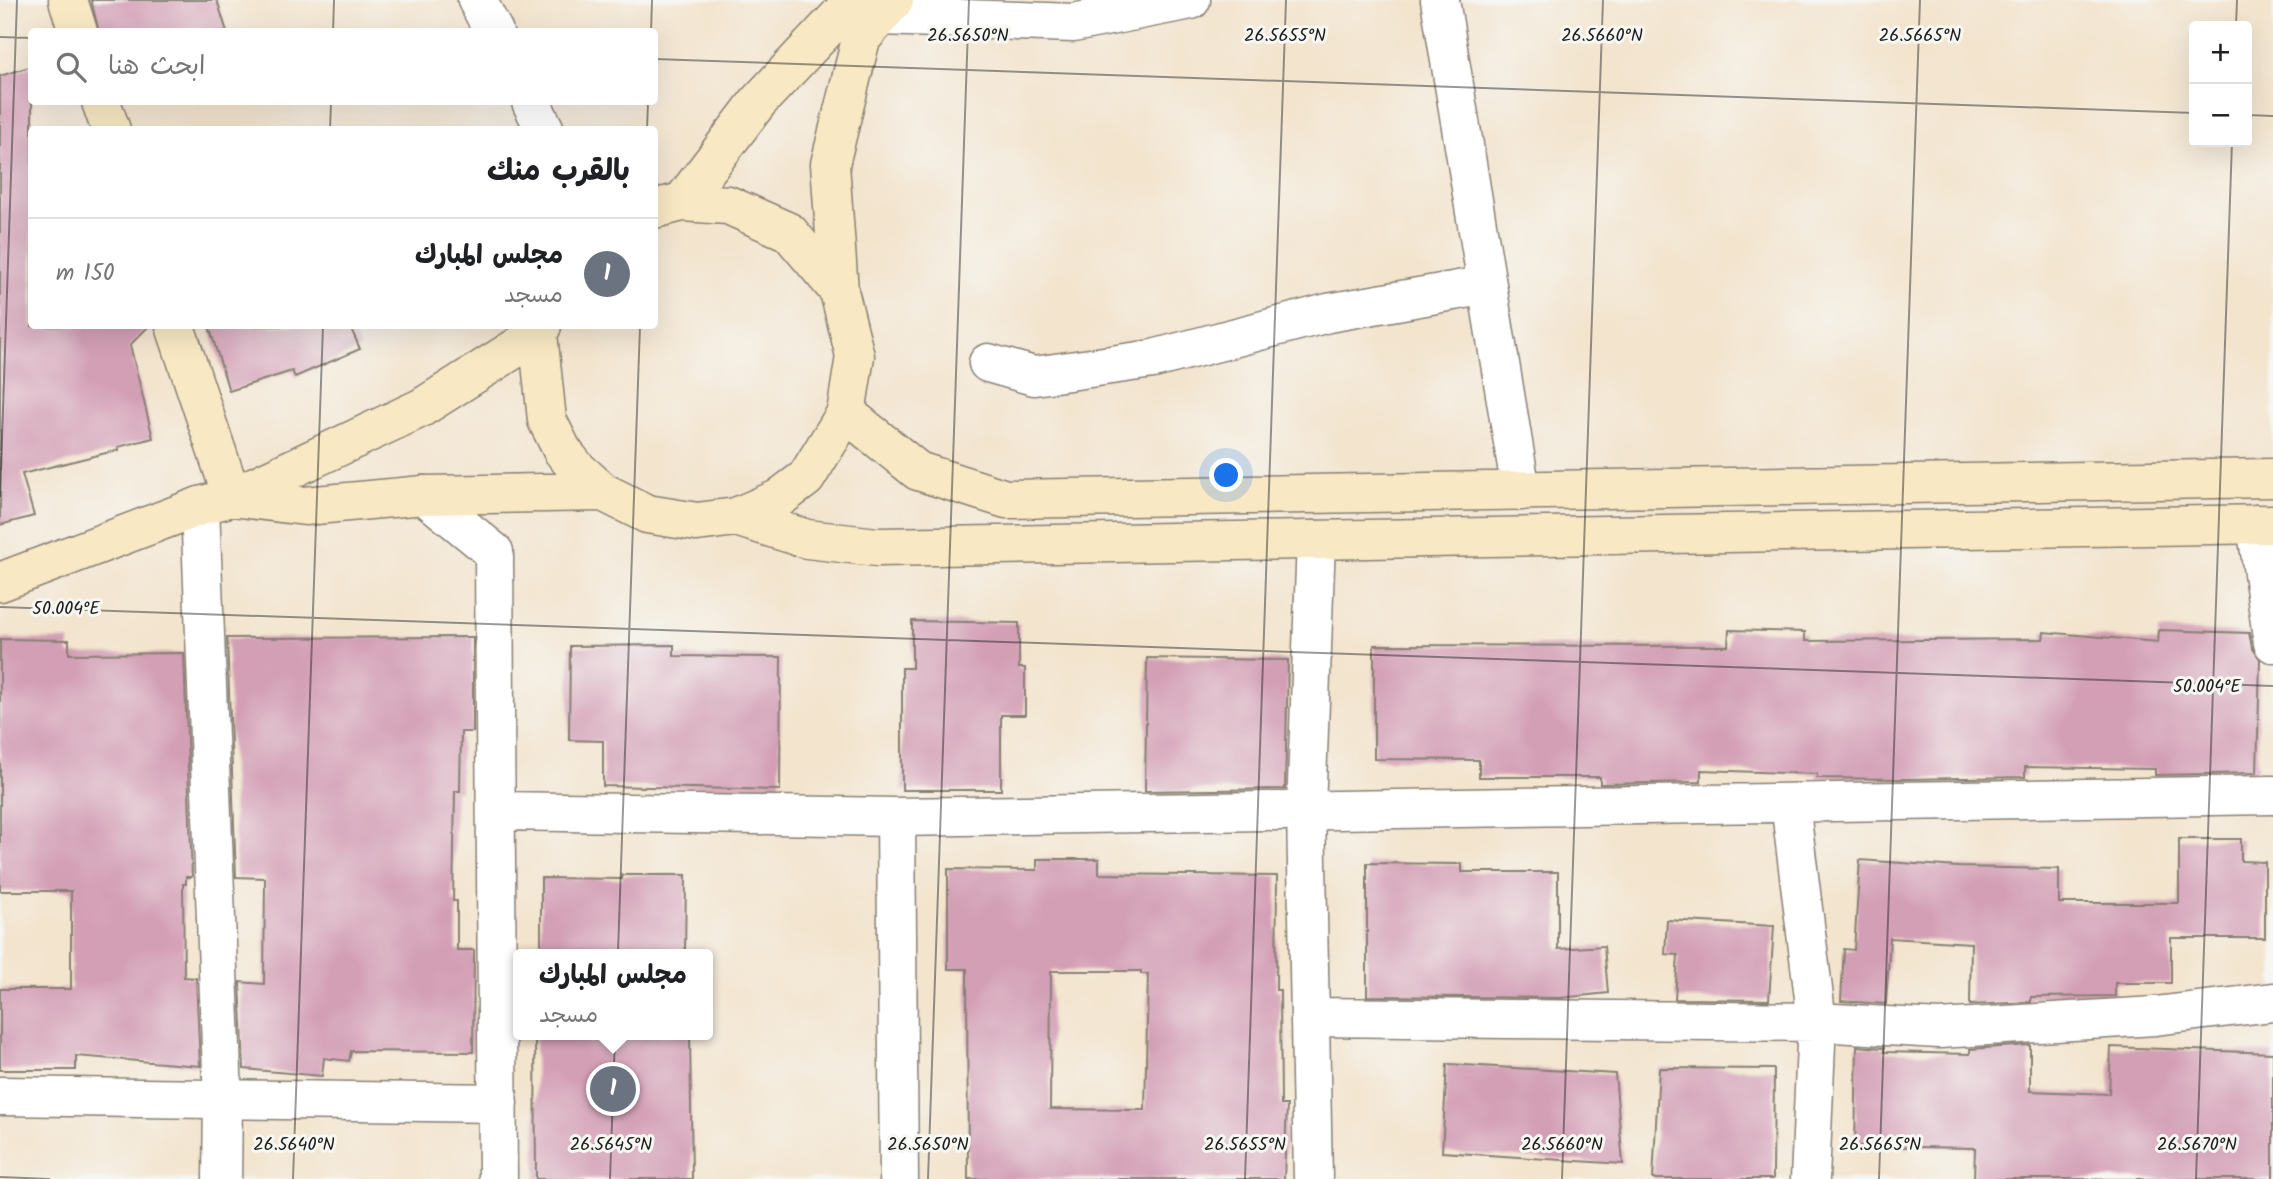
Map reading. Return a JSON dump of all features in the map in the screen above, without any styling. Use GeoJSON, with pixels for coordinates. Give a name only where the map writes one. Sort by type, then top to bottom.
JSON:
{"type":"FeatureCollection","features":[{"type":"Feature","properties":{"kind":"street"},"geometry":{"type":"LineString","coordinates":[[68,0],[77,28]]}},
{"type":"Feature","properties":{"kind":"street"},"geometry":{"type":"LineString","coordinates":[[477,0],[492,28]]}},
{"type":"Feature","properties":{"kind":"street"},"geometry":{"type":"LineString","coordinates":[[668,206],[758,102],[876,5],[1073,23],[1191,0]]}},
{"type":"Feature","properties":{"kind":"street"},"geometry":{"type":"LineString","coordinates":[[1440,0],[1521,491]]}},
{"type":"Feature","properties":{"kind":"street"},"geometry":{"type":"LineString","coordinates":[[0,582],[216,502],[421,408],[540,330],[547,419],[562,450],[576,468],[603,492],[647,514],[697,522],[736,517],[778,499],[806,478],[846,414],[855,356],[839,291],[830,164],[862,39],[876,5]]}},
{"type":"Feature","properties":{"kind":"street"},"geometry":{"type":"LineString","coordinates":[[102,105],[110,126]]}},
{"type":"Feature","properties":{"kind":"street"},"geometry":{"type":"LineString","coordinates":[[532,105],[543,126]]}},
{"type":"Feature","properties":{"kind":"street"},"geometry":{"type":"LineString","coordinates":[[668,206],[727,205],[789,232],[839,291]]}},
{"type":"Feature","properties":{"kind":"street"},"geometry":{"type":"LineString","coordinates":[[988,363],[1034,376],[1153,359],[1328,313],[1487,285]]}},
{"type":"Feature","properties":{"kind":"street"},"geometry":{"type":"LineString","coordinates":[[176,329],[216,502],[222,1179]]}},
{"type":"Feature","properties":{"kind":"street"},"geometry":{"type":"LineString","coordinates":[[846,414],[918,471],[1006,499],[2273,478]]}},
{"type":"Feature","properties":{"kind":"street"},"geometry":{"type":"LineString","coordinates":[[216,502],[305,506],[424,495],[603,492]]}},
{"type":"Feature","properties":{"kind":"street"},"geometry":{"type":"LineString","coordinates":[[424,495],[494,552],[498,1179]]}},
{"type":"Feature","properties":{"kind":"street"},"geometry":{"type":"LineString","coordinates":[[736,517],[807,539],[877,547],[2264,524],[2273,643]]}},
{"type":"Feature","properties":{"kind":"street"},"geometry":{"type":"LineString","coordinates":[[1313,1179],[1306,810],[1317,540]]}},
{"type":"Feature","properties":{"kind":"street"},"geometry":{"type":"LineString","coordinates":[[496,811],[896,817],[2273,795]]}},
{"type":"Feature","properties":{"kind":"street"},"geometry":{"type":"LineString","coordinates":[[1790,803],[1817,1022],[1810,1179]]}},
{"type":"Feature","properties":{"kind":"street"},"geometry":{"type":"LineString","coordinates":[[896,817],[899,1179]]}},
{"type":"Feature","properties":{"kind":"street"},"geometry":{"type":"LineString","coordinates":[[1310,1017],[1817,1022],[1939,1029],[2155,1016],[2273,1002]]}},
{"type":"Feature","properties":{"kind":"street"},"geometry":{"type":"LineString","coordinates":[[0,1096],[498,1103]]}},
{"type":"Feature","properties":{"kind":"building"},"geometry":{"type":"Polygon","coordinates":[[[91,0],[217,0],[226,28],[98,28],[91,0]]]}},
{"type":"Feature","properties":{"kind":"building"},"geometry":{"type":"Polygon","coordinates":[[[28,67],[28,105],[32,105],[32,126],[28,126],[28,329],[146,329],[130,345],[153,438],[118,447],[118,450],[22,474],[34,516],[0,525],[0,76],[28,67]]]}},
{"type":"Feature","properties":{"kind":"building"},"geometry":{"type":"Polygon","coordinates":[[[210,329],[351,329],[360,349],[295,377],[292,371],[229,391],[210,329]]]}},
{"type":"Feature","properties":{"kind":"building"},"geometry":{"type":"Polygon","coordinates":[[[912,621],[1019,623],[1019,668],[1025,668],[1025,715],[1001,715],[1001,790],[902,790],[902,668],[912,668],[912,621]]]}},
{"type":"Feature","properties":{"kind":"building"},"geometry":{"type":"Polygon","coordinates":[[[1729,630],[1805,632],[1805,641],[2043,639],[2044,632],[2158,642],[2159,630],[2249,633],[2252,647],[2260,659],[2257,773],[2155,775],[2155,769],[2025,767],[2025,777],[1903,779],[1817,778],[1817,774],[1701,770],[1701,782],[1600,784],[1600,777],[1479,777],[1479,760],[1374,759],[1374,645],[1728,646],[1729,630]]]}},
{"type":"Feature","properties":{"kind":"building"},"geometry":{"type":"Polygon","coordinates":[[[473,637],[473,732],[461,732],[460,791],[455,791],[453,901],[457,901],[457,950],[474,950],[473,1052],[351,1051],[349,1061],[324,1058],[322,1076],[244,1069],[240,982],[264,984],[265,878],[236,877],[227,638],[473,637]]]}},
{"type":"Feature","properties":{"kind":"building"},"geometry":{"type":"Polygon","coordinates":[[[0,639],[69,640],[69,654],[184,653],[192,877],[186,877],[186,884],[183,884],[184,977],[196,978],[200,1066],[76,1056],[76,1070],[0,1070],[0,989],[71,989],[71,891],[0,891],[0,639]]]}},
{"type":"Feature","properties":{"kind":"building"},"geometry":{"type":"Polygon","coordinates":[[[674,645],[674,656],[781,657],[780,790],[603,786],[603,741],[569,740],[570,646],[674,645]]]}},
{"type":"Feature","properties":{"kind":"building"},"geometry":{"type":"Polygon","coordinates":[[[1147,658],[1288,660],[1285,789],[1145,791],[1147,658]]]}},
{"type":"Feature","properties":{"kind":"building"},"geometry":{"type":"Polygon","coordinates":[[[2179,839],[2241,839],[2241,861],[2265,862],[2265,938],[2171,938],[2171,983],[2115,983],[2115,996],[2031,997],[2031,1002],[1970,1005],[1971,943],[1890,938],[1886,1004],[1841,1001],[1844,949],[1854,950],[1860,860],[1958,867],[2059,869],[2059,903],[2179,903],[2179,839]]]}},
{"type":"Feature","properties":{"kind":"building"},"geometry":{"type":"Polygon","coordinates":[[[1037,859],[1099,859],[1099,874],[1277,876],[1276,990],[1280,990],[1281,1105],[1287,1105],[1284,1179],[968,1179],[967,969],[948,969],[948,869],[1037,870],[1037,859]],[[1051,971],[1050,1109],[1145,1110],[1148,974],[1141,974],[1141,971],[1051,971]]]}},
{"type":"Feature","properties":{"kind":"building"},"geometry":{"type":"Polygon","coordinates":[[[1367,863],[1462,864],[1462,872],[1558,872],[1558,949],[1604,946],[1608,993],[1560,998],[1367,996],[1367,863]]]}},
{"type":"Feature","properties":{"kind":"building"},"geometry":{"type":"Polygon","coordinates":[[[622,875],[686,875],[685,949],[541,949],[541,878],[622,879],[622,875]]]}},
{"type":"Feature","properties":{"kind":"building"},"geometry":{"type":"Polygon","coordinates":[[[1667,920],[1774,926],[1769,1000],[1675,999],[1678,955],[1665,954],[1667,920]]]}},
{"type":"Feature","properties":{"kind":"building"},"geometry":{"type":"Polygon","coordinates":[[[535,1040],[690,1040],[692,1179],[536,1179],[535,1040]]]}},
{"type":"Feature","properties":{"kind":"building"},"geometry":{"type":"Polygon","coordinates":[[[2030,1045],[2030,1091],[2109,1094],[2111,1047],[2273,1053],[2273,1179],[1974,1179],[1975,1148],[1855,1146],[1857,1046],[1884,1048],[1884,1052],[1970,1054],[1970,1049],[2030,1045]]]}},
{"type":"Feature","properties":{"kind":"building"},"geometry":{"type":"Polygon","coordinates":[[[1447,1064],[1615,1074],[1623,1164],[1442,1152],[1447,1064]]]}},
{"type":"Feature","properties":{"kind":"building"},"geometry":{"type":"Polygon","coordinates":[[[1659,1068],[1774,1069],[1773,1179],[1653,1179],[1659,1068]]]}},
{"type":"Feature","properties":{"kind":"place","name":"مجلس المبارك"},"geometry":{"type":"Point","coordinates":[613,1089]}}]}
